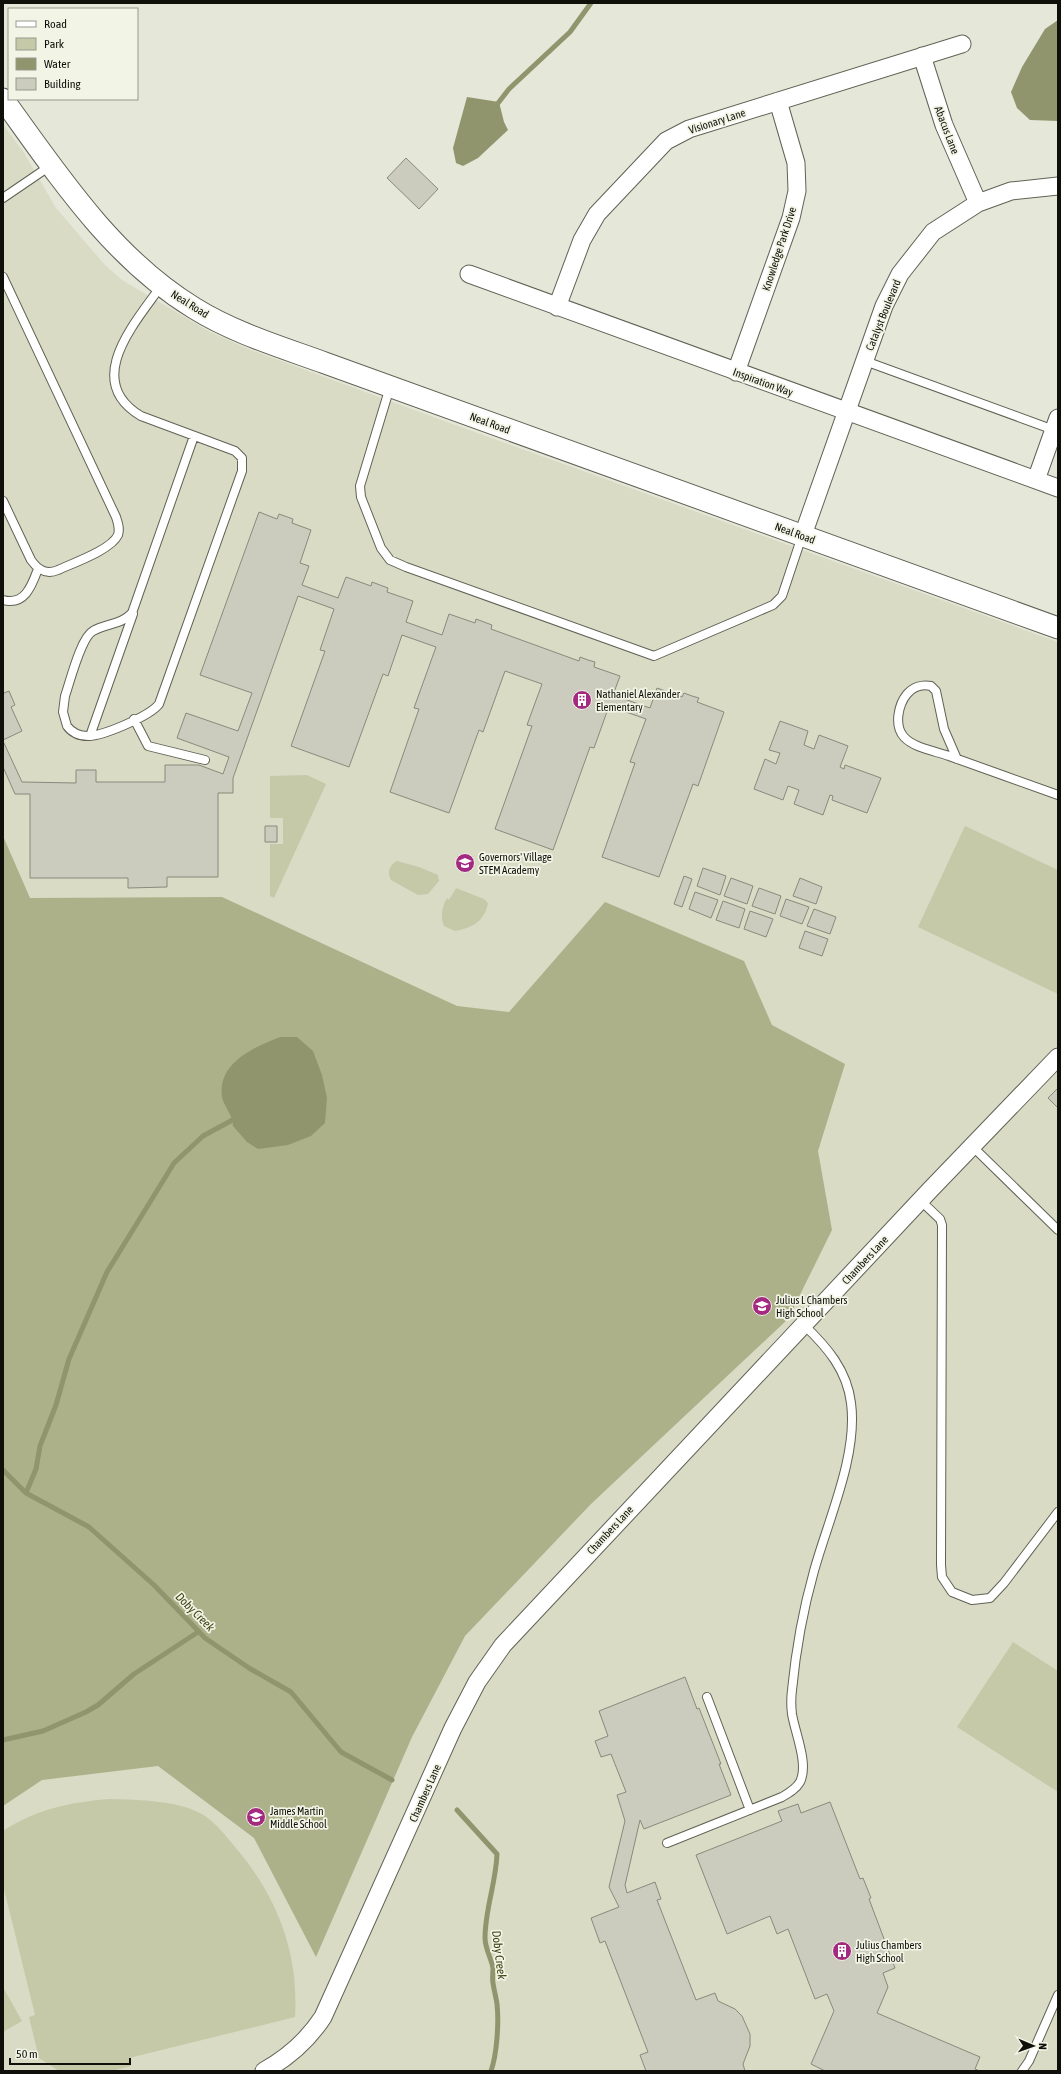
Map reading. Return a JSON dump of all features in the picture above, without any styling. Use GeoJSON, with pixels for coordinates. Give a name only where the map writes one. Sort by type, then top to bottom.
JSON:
{"type":"FeatureCollection","features":[{"type":"Feature","properties":{"kind":"street","name":"Visionary Lane"},"geometry":{"type":"LineString","coordinates":[[557,307],[582,240],[597,214],[666,141],[689,129],[962,44]]}},
{"type":"Feature","properties":{"kind":"street","name":"Abacus Lane"},"geometry":{"type":"LineString","coordinates":[[922,56],[944,125],[978,203]]}},
{"type":"Feature","properties":{"kind":"street","name":"Neal Road"},"geometry":{"type":"LineString","coordinates":[[3,99],[51,165],[99,226],[138,266],[161,285],[194,308],[230,326],[390,387],[1058,628]]}},
{"type":"Feature","properties":{"kind":"street","name":"Knowledge Park Drive"},"geometry":{"type":"LineString","coordinates":[[736,372],[791,218],[797,191],[796,163],[778,101]]}},
{"type":"Feature","properties":{"kind":"street","name":"Catalyst Boulevard"},"geometry":{"type":"LineString","coordinates":[[803,535],[884,306],[900,274],[934,232],[978,203],[1011,191],[1058,186]]}},
{"type":"Feature","properties":{"kind":"street","name":"Inspiration Way"},"geometry":{"type":"LineString","coordinates":[[468,274],[1058,488]]}},
{"type":"Feature","properties":{"kind":"street"},"geometry":{"type":"LineString","coordinates":[[1036,480],[1056,424]]}},
{"type":"Feature","properties":{"kind":"street","name":"Chambers Lane"},"geometry":{"type":"LineString","coordinates":[[264,2071],[284,2059],[303,2044],[324,2017],[453,1728],[469,1697],[490,1664],[526,1620],[920,1200],[1058,1057]]}},
{"type":"Feature","properties":{"kind":"lane"},"geometry":{"type":"LineString","coordinates":[[3,198],[51,165]]}},
{"type":"Feature","properties":{"kind":"lane"},"geometry":{"type":"LineString","coordinates":[[3,278],[119,525],[115,540],[105,548],[48,573],[38,569],[31,560],[3,501]]}},
{"type":"Feature","properties":{"kind":"lane"},"geometry":{"type":"LineString","coordinates":[[135,605],[132,613],[122,622],[94,630],[86,639],[65,696],[63,712],[66,726],[77,734],[90,736],[100,734],[134,720],[155,709],[162,699],[242,471],[242,458],[239,454],[141,416],[132,411],[123,400],[116,385],[115,366],[120,347],[161,285]]}},
{"type":"Feature","properties":{"kind":"lane"},"geometry":{"type":"LineString","coordinates":[[864,361],[1056,424]]}},
{"type":"Feature","properties":{"kind":"lane"},"geometry":{"type":"LineString","coordinates":[[390,387],[360,486],[361,497],[386,557],[406,567],[641,652],[654,656],[659,655],[773,605],[782,596],[803,535]]}},
{"type":"Feature","properties":{"kind":"lane"},"geometry":{"type":"LineString","coordinates":[[90,736],[194,436]]}},
{"type":"Feature","properties":{"kind":"lane"},"geometry":{"type":"LineString","coordinates":[[3,600],[14,601],[27,594],[31,588],[38,569]]}},
{"type":"Feature","properties":{"kind":"lane"},"geometry":{"type":"LineString","coordinates":[[957,759],[949,745],[940,718],[936,691],[932,686],[916,687],[909,692],[900,704],[898,715],[902,733],[912,742],[957,759],[1058,795]]}},
{"type":"Feature","properties":{"kind":"lane"},"geometry":{"type":"LineString","coordinates":[[134,720],[148,746],[205,760]]}},
{"type":"Feature","properties":{"kind":"lane"},"geometry":{"type":"LineString","coordinates":[[972,1146],[1058,1230]]}},
{"type":"Feature","properties":{"kind":"lane"},"geometry":{"type":"LineString","coordinates":[[920,1200],[940,1219],[942,1225],[941,1566],[942,1577],[947,1588],[957,1595],[972,1600],[990,1598],[1004,1583],[1058,1512]]}},
{"type":"Feature","properties":{"kind":"lane"},"geometry":{"type":"LineString","coordinates":[[667,1843],[782,1798],[797,1786],[802,1776],[803,1766],[791,1706],[797,1644],[814,1570],[836,1503],[851,1437],[851,1403],[844,1378],[828,1349],[804,1325]]}},
{"type":"Feature","properties":{"kind":"lane"},"geometry":{"type":"LineString","coordinates":[[707,1697],[750,1810]]}},
{"type":"Feature","properties":{"kind":"lane"},"geometry":{"type":"LineString","coordinates":[[1022,2071],[1029,2061],[1058,1995]]}},
{"type":"Feature","properties":{"kind":"shaded area"},"geometry":{"type":"Polygon","coordinates":[[[3,124],[24,153],[56,208],[105,265],[122,280],[210,332],[246,348],[447,422],[1058,642],[1058,2071],[3,2071],[3,124]]]}},
{"type":"Feature","properties":{"kind":"shaded area"},"geometry":{"type":"Polygon","coordinates":[[[3,836],[30,898],[222,897],[457,1006],[509,1012],[605,902],[744,961],[772,1025],[845,1064],[818,1151],[832,1230],[788,1319],[591,1504],[465,1636],[412,1737],[316,1957],[254,1838],[158,1766],[42,1780],[3,1806],[3,836]]]}},
{"type":"Feature","properties":{"kind":"green space"},"geometry":{"type":"Polygon","coordinates":[[[307,775],[326,784],[274,898],[270,896],[270,844],[283,844],[283,818],[270,818],[270,776],[307,775]]]}},
{"type":"Feature","properties":{"kind":"green space"},"geometry":{"type":"Polygon","coordinates":[[[965,826],[1058,870],[1058,994],[918,927],[965,826]]]}},
{"type":"Feature","properties":{"kind":"green space"},"geometry":{"type":"Polygon","coordinates":[[[397,861],[419,867],[438,875],[439,881],[428,894],[418,895],[391,880],[389,875],[390,869],[397,861]]]}},
{"type":"Feature","properties":{"kind":"green space"},"geometry":{"type":"Polygon","coordinates":[[[456,888],[484,899],[488,903],[484,915],[477,923],[467,928],[455,931],[444,926],[442,916],[447,898],[449,900],[456,888]]]}},
{"type":"Feature","properties":{"kind":"green space"},"geometry":{"type":"Polygon","coordinates":[[[1013,1642],[1058,1671],[1058,1792],[957,1727],[1013,1642]]]}},
{"type":"Feature","properties":{"kind":"green space"},"geometry":{"type":"Polygon","coordinates":[[[110,1799],[159,1802],[184,1807],[205,1816],[225,1834],[263,1885],[282,1926],[289,1948],[293,1970],[295,2017],[129,2058],[131,2066],[112,2071],[59,2071],[39,2058],[29,2017],[35,2015],[3,1885],[3,1831],[28,1817],[54,1808],[81,1802],[110,1799]]]}},
{"type":"Feature","properties":{"kind":"green space"},"geometry":{"type":"Polygon","coordinates":[[[3,1987],[22,2021],[3,2032],[3,1987]]]}},
{"type":"Feature","properties":{"kind":"water"},"geometry":{"type":"Polygon","coordinates":[[[1058,20],[1058,121],[1030,120],[1017,108],[1011,92],[1022,67],[1045,29],[1058,20]]]}},
{"type":"Feature","properties":{"kind":"water"},"geometry":{"type":"Polygon","coordinates":[[[467,97],[499,102],[504,122],[508,130],[478,158],[463,166],[456,163],[453,148],[467,97]]]}},
{"type":"Feature","properties":{"kind":"water"},"geometry":{"type":"Polygon","coordinates":[[[280,1037],[297,1037],[313,1051],[322,1075],[327,1098],[325,1123],[311,1136],[288,1145],[258,1149],[247,1142],[233,1126],[232,1118],[222,1097],[222,1085],[225,1075],[239,1058],[249,1051],[280,1037]]]}},
{"type":"Feature","properties":{"kind":"building"},"geometry":{"type":"Polygon","coordinates":[[[406,158],[438,189],[419,209],[387,178],[406,158]]]}},
{"type":"Feature","properties":{"kind":"building","name":"Nathaniel Alexander Elementary"},"geometry":{"type":"Polygon","coordinates":[[[259,512],[277,519],[279,514],[293,519],[292,523],[311,530],[300,563],[309,566],[302,585],[338,598],[346,577],[371,586],[372,582],[388,588],[387,592],[413,601],[406,622],[442,635],[449,614],[475,623],[476,619],[492,625],[491,629],[579,661],[580,657],[595,662],[594,667],[620,676],[613,695],[650,708],[657,688],[682,697],[684,693],[699,698],[697,702],[724,712],[698,786],[693,784],[659,877],[602,857],[635,763],[630,762],[646,719],[609,706],[594,748],[590,747],[553,850],[495,829],[532,726],[527,725],[542,684],[505,671],[483,732],[479,730],[449,813],[390,792],[419,709],[414,708],[436,647],[402,635],[388,676],[383,674],[349,767],[291,746],[325,651],[320,650],[334,609],[298,596],[233,778],[233,793],[218,793],[218,877],[167,877],[167,887],[128,888],[128,878],[30,878],[30,794],[15,794],[3,767],[3,741],[22,782],[76,783],[76,770],[96,770],[96,782],[165,782],[165,765],[199,765],[223,774],[229,757],[177,738],[186,713],[238,731],[252,693],[200,675],[259,512]]]}},
{"type":"Feature","properties":{"kind":"building"},"geometry":{"type":"Polygon","coordinates":[[[3,690],[4,693],[9,691],[15,705],[11,707],[22,731],[3,740],[3,690]]]}},
{"type":"Feature","properties":{"kind":"building"},"geometry":{"type":"Polygon","coordinates":[[[780,721],[808,731],[804,745],[814,749],[819,735],[848,746],[840,767],[844,769],[845,765],[881,778],[867,813],[832,800],[833,796],[830,795],[823,815],[794,804],[799,790],[788,786],[783,800],[754,789],[765,759],[776,764],[780,753],[769,750],[780,721]]]}},
{"type":"Feature","properties":{"kind":"building"},"geometry":{"type":"Polygon","coordinates":[[[265,826],[277,826],[277,842],[265,842],[265,826]]]}},
{"type":"Feature","properties":{"kind":"building"},"geometry":{"type":"Polygon","coordinates":[[[703,868],[726,876],[720,895],[697,886],[703,868]]]}},
{"type":"Feature","properties":{"kind":"building"},"geometry":{"type":"Polygon","coordinates":[[[684,876],[692,879],[682,907],[674,904],[684,876]]]}},
{"type":"Feature","properties":{"kind":"building"},"geometry":{"type":"Polygon","coordinates":[[[731,878],[753,886],[747,904],[724,896],[731,878]]]}},
{"type":"Feature","properties":{"kind":"building"},"geometry":{"type":"Polygon","coordinates":[[[800,878],[822,887],[816,904],[793,896],[800,878]]]}},
{"type":"Feature","properties":{"kind":"building"},"geometry":{"type":"Polygon","coordinates":[[[759,888],[781,896],[775,914],[752,906],[759,888]]]}},
{"type":"Feature","properties":{"kind":"building"},"geometry":{"type":"Polygon","coordinates":[[[695,892],[718,900],[711,918],[689,909],[695,892]]]}},
{"type":"Feature","properties":{"kind":"building"},"geometry":{"type":"Polygon","coordinates":[[[786,899],[809,907],[802,924],[780,916],[786,899]]]}},
{"type":"Feature","properties":{"kind":"building"},"geometry":{"type":"Polygon","coordinates":[[[723,901],[745,909],[739,928],[716,920],[723,901]]]}},
{"type":"Feature","properties":{"kind":"building"},"geometry":{"type":"Polygon","coordinates":[[[814,909],[836,917],[830,934],[807,926],[814,909]]]}},
{"type":"Feature","properties":{"kind":"building"},"geometry":{"type":"Polygon","coordinates":[[[750,911],[773,919],[766,937],[744,929],[750,911]]]}},
{"type":"Feature","properties":{"kind":"building"},"geometry":{"type":"Polygon","coordinates":[[[805,931],[828,939],[822,956],[799,948],[805,931]]]}},
{"type":"Feature","properties":{"kind":"building"},"geometry":{"type":"Polygon","coordinates":[[[1058,1088],[1058,1108],[1048,1098],[1058,1088]]]}},
{"type":"Feature","properties":{"kind":"building"},"geometry":{"type":"Polygon","coordinates":[[[685,1677],[721,1764],[719,1764],[731,1795],[644,1829],[640,1820],[625,1885],[627,1893],[655,1882],[661,1899],[657,1900],[696,2000],[715,1993],[718,2001],[735,2009],[742,2016],[750,2034],[750,2046],[743,2064],[745,2071],[646,2071],[640,2055],[648,2052],[605,1941],[600,1943],[591,1918],[619,1907],[609,1887],[625,1821],[617,1795],[626,1792],[611,1754],[601,1757],[595,1741],[608,1736],[599,1711],[685,1677]]]}},
{"type":"Feature","properties":{"kind":"building","name":"Julius Chambers High School"},"geometry":{"type":"Polygon","coordinates":[[[830,1802],[860,1879],[863,1878],[871,1898],[869,1899],[895,1968],[883,1973],[888,1987],[877,2013],[980,2057],[975,2069],[980,2071],[825,2071],[811,2064],[834,2011],[827,1994],[815,1999],[788,1929],[777,1934],[770,1916],[727,1934],[696,1855],[782,1821],[778,1811],[798,1804],[801,1813],[830,1802]]]}},
{"type":"Feature","properties":{"kind":"waterway"},"geometry":{"type":"LineString","coordinates":[[495,107],[509,89],[570,32],[591,3]]}},
{"type":"Feature","properties":{"kind":"waterway"},"geometry":{"type":"LineString","coordinates":[[26,1493],[36,1469],[40,1446],[56,1405],[69,1359],[107,1272],[174,1163],[203,1136],[238,1117]]}},
{"type":"Feature","properties":{"kind":"waterway","name":"Doby Creek"},"geometry":{"type":"LineString","coordinates":[[3,1470],[26,1493],[89,1527],[154,1585],[205,1638],[249,1668],[291,1692],[341,1752],[392,1780]]}},
{"type":"Feature","properties":{"kind":"waterway"},"geometry":{"type":"LineString","coordinates":[[3,1740],[43,1731],[86,1712],[98,1705],[134,1674],[198,1632]]}},
{"type":"Feature","properties":{"kind":"waterway","name":"Doby Creek"},"geometry":{"type":"LineString","coordinates":[[457,1810],[497,1854],[495,1875],[485,1927],[486,1946],[493,1968],[493,1981],[498,2011],[496,2047],[491,2071]]}},
{"type":"Feature","properties":{"kind":"place","name":"Nathaniel Alexander Elementary"},"geometry":{"type":"Point","coordinates":[582,700]}},
{"type":"Feature","properties":{"kind":"place","name":"Governors' Village STEM Academy"},"geometry":{"type":"Point","coordinates":[465,863]}},
{"type":"Feature","properties":{"kind":"place","name":"Julius L Chambers High School"},"geometry":{"type":"Point","coordinates":[762,1306]}},
{"type":"Feature","properties":{"kind":"place","name":"James Martin Middle School"},"geometry":{"type":"Point","coordinates":[256,1817]}},
{"type":"Feature","properties":{"kind":"place","name":"Julius Chambers High School"},"geometry":{"type":"Point","coordinates":[842,1951]}}]}
